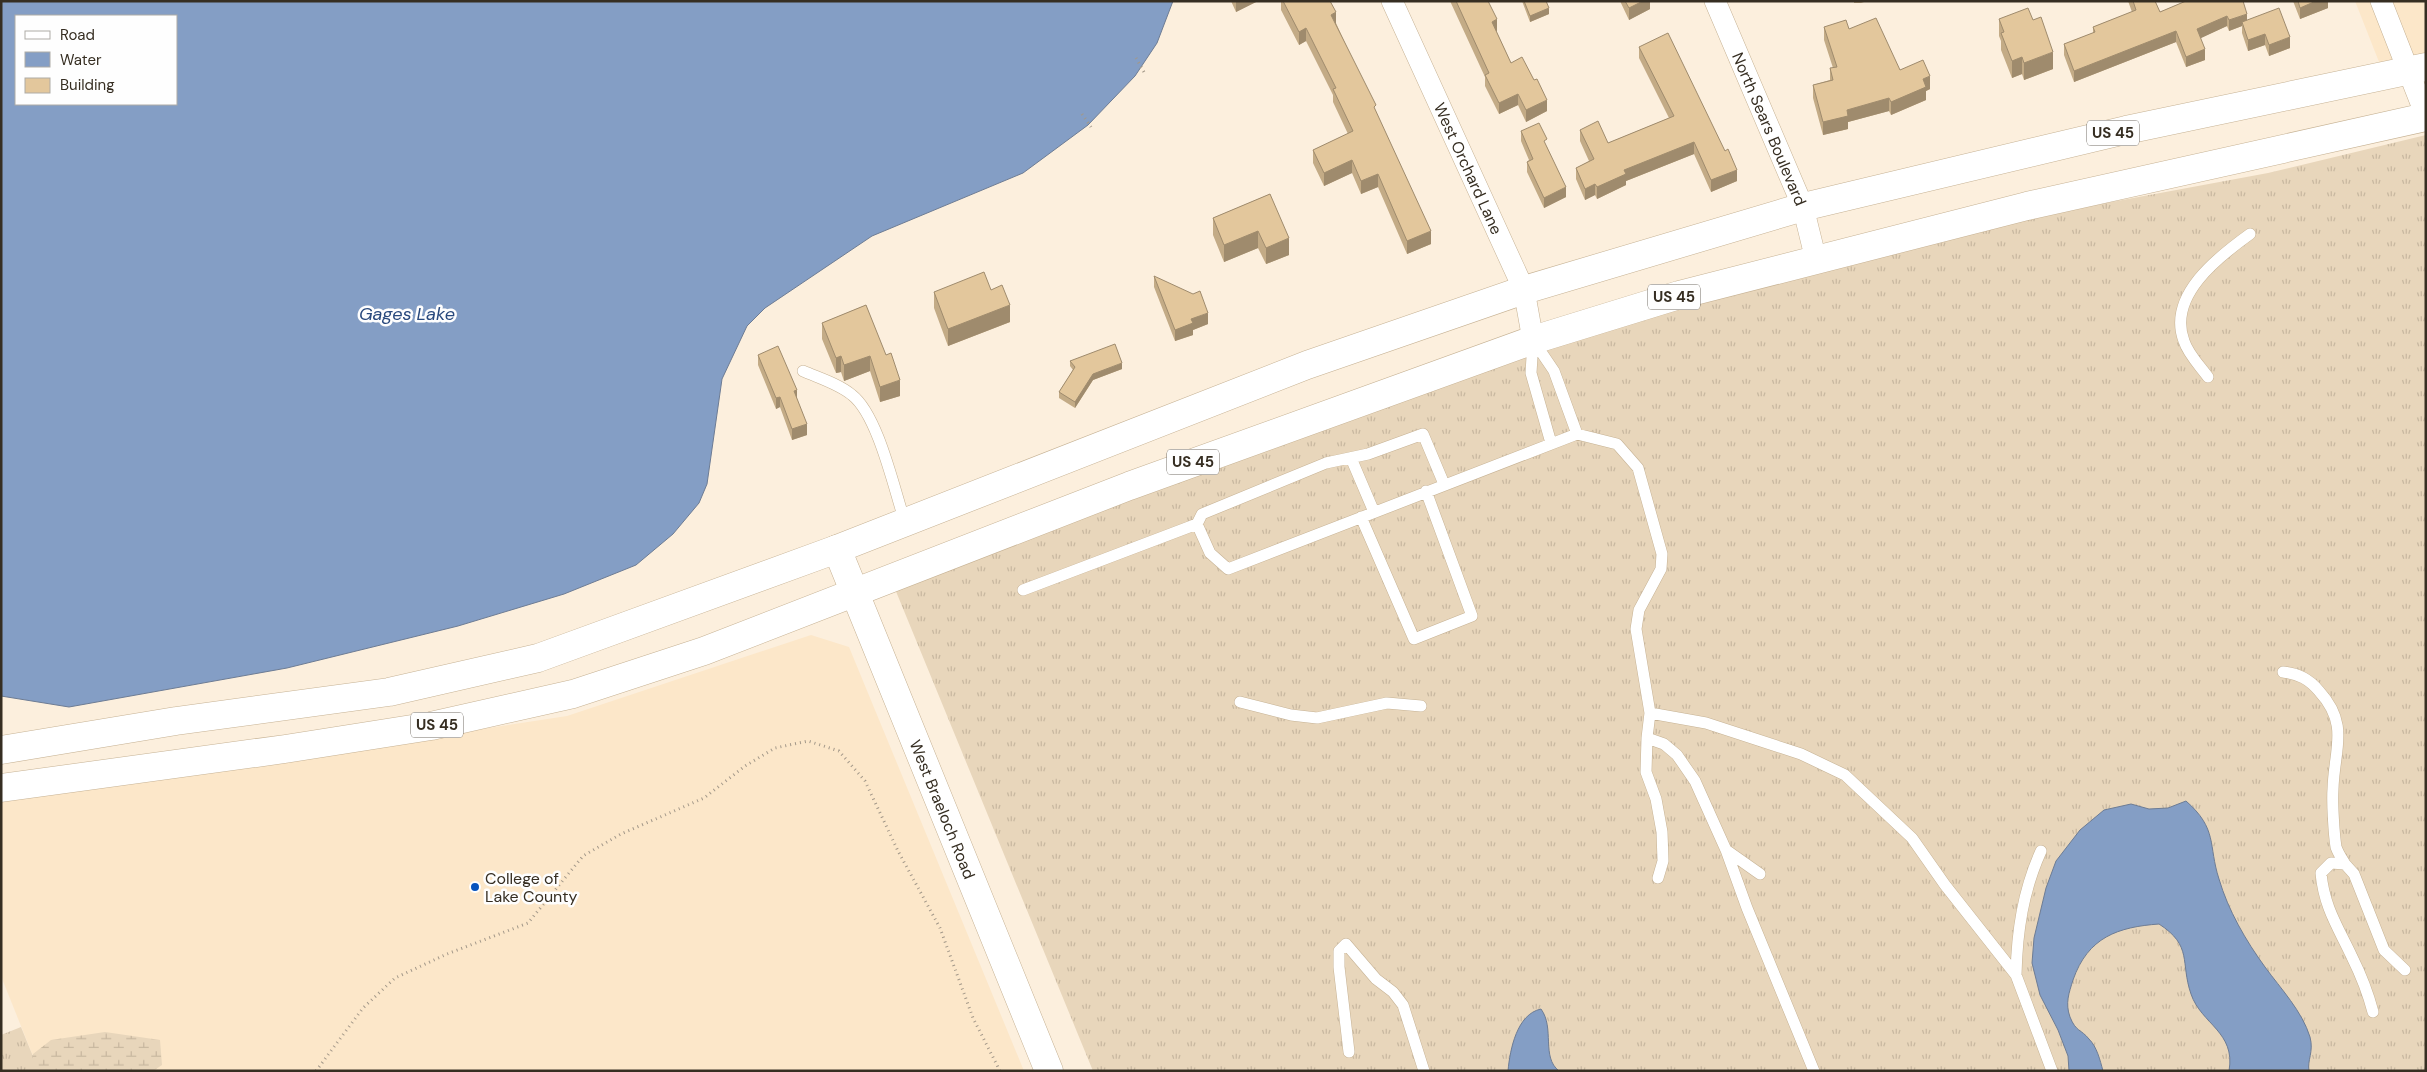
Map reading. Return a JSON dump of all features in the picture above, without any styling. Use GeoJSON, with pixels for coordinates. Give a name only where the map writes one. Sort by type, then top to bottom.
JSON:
{"type":"FeatureCollection","features":[{"type":"Feature","properties":{"kind":"main road","name":"US 45"},"geometry":{"type":"LineString","coordinates":[[1,750],[176,721],[389,692],[538,658],[837,549],[1307,365],[1524,290],[1803,207],[2126,130],[2417,69]]}},
{"type":"Feature","properties":{"kind":"main road","name":"US 45"},"geometry":{"type":"LineString","coordinates":[[1,788],[422,728],[573,694],[704,651],[1129,486],[1533,340],[1679,295],[2036,204],[2426,117]]}},
{"type":"Feature","properties":{"kind":"main road","name":"West Braeloch Road"},"geometry":{"type":"LineString","coordinates":[[837,549],[1049,1071]]}},
{"type":"Feature","properties":{"kind":"street","name":"West Orchard Lane"},"geometry":{"type":"LineString","coordinates":[[1392,1],[1524,290],[1533,340]]}},
{"type":"Feature","properties":{"kind":"street","name":"North Sears Boulevard"},"geometry":{"type":"LineString","coordinates":[[1715,1],[1803,207],[1816,260]]}},
{"type":"Feature","properties":{"kind":"street"},"geometry":{"type":"LineString","coordinates":[[2381,1],[2417,69],[2426,117]]}},
{"type":"Feature","properties":{"kind":"lane"},"geometry":{"type":"LineString","coordinates":[[2208,377],[2184,343],[2180,328],[2182,307],[2192,288],[2227,251],[2250,234]]}},
{"type":"Feature","properties":{"kind":"lane"},"geometry":{"type":"LineString","coordinates":[[1533,340],[1554,371],[1577,434]]}},
{"type":"Feature","properties":{"kind":"lane"},"geometry":{"type":"LineString","coordinates":[[1533,340],[1531,373],[1551,443]]}},
{"type":"Feature","properties":{"kind":"lane"},"geometry":{"type":"LineString","coordinates":[[803,371],[851,393],[865,409],[875,430],[905,522]]}},
{"type":"Feature","properties":{"kind":"lane"},"geometry":{"type":"LineString","coordinates":[[1023,590],[1197,524],[1202,514],[1326,463],[1351,458],[1423,434],[1444,484]]}},
{"type":"Feature","properties":{"kind":"lane"},"geometry":{"type":"LineString","coordinates":[[1197,524],[1210,553],[1228,569],[1577,434],[1617,444],[1638,468],[1662,554],[1661,569],[1639,610],[1636,629],[1650,713],[1646,772],[1656,799],[1662,832],[1663,861],[1658,878]]}},
{"type":"Feature","properties":{"kind":"lane"},"geometry":{"type":"LineString","coordinates":[[1351,458],[1374,512]]}},
{"type":"Feature","properties":{"kind":"lane"},"geometry":{"type":"LineString","coordinates":[[1361,517],[1414,639],[1472,616],[1426,491]]}},
{"type":"Feature","properties":{"kind":"lane"},"geometry":{"type":"LineString","coordinates":[[2283,672],[2296,674],[2312,682],[2326,698],[2337,718],[2337,766],[2333,789],[2336,847],[2345,864],[2354,874],[2384,950],[2405,970]]}},
{"type":"Feature","properties":{"kind":"lane"},"geometry":{"type":"LineString","coordinates":[[1240,702],[1317,718],[1387,703],[1421,706]]}},
{"type":"Feature","properties":{"kind":"lane"},"geometry":{"type":"LineString","coordinates":[[1650,713],[1706,723],[1801,754],[1845,775],[1912,838],[1945,885],[2016,974],[2052,1071]]}},
{"type":"Feature","properties":{"kind":"lane"},"geometry":{"type":"LineString","coordinates":[[1647,738],[1664,744],[1677,755],[1695,781],[1726,850],[1747,908],[1814,1071]]}},
{"type":"Feature","properties":{"kind":"lane"},"geometry":{"type":"LineString","coordinates":[[1726,850],[1760,874]]}},
{"type":"Feature","properties":{"kind":"lane"},"geometry":{"type":"LineString","coordinates":[[2016,974],[2022,906],[2030,875],[2041,851]]}},
{"type":"Feature","properties":{"kind":"lane"},"geometry":{"type":"LineString","coordinates":[[2345,864],[2331,862],[2321,873],[2322,886],[2334,924],[2358,970],[2373,1012]]}},
{"type":"Feature","properties":{"kind":"lane"},"geometry":{"type":"LineString","coordinates":[[1349,1052],[1339,967],[1339,951],[1346,944],[1376,979],[1393,992],[1403,1005],[1424,1071]]}},
{"type":"Feature","properties":{"kind":"path"},"geometry":{"type":"LineString","coordinates":[[1136,58],[1144,72]]}},
{"type":"Feature","properties":{"kind":"path"},"geometry":{"type":"LineString","coordinates":[[1082,114],[1091,127]]}},
{"type":"Feature","properties":{"kind":"path"},"geometry":{"type":"LineString","coordinates":[[316,1071],[363,1008],[396,978],[448,954],[528,923],[583,856],[621,834],[704,798],[746,766],[775,748],[808,741],[839,751],[865,781],[898,851],[940,928],[973,1018],[1000,1071]]}},
{"type":"Feature","properties":{"kind":"shaded area"},"geometry":{"type":"Polygon","coordinates":[[[2355,1],[2426,1],[2426,55],[2381,67],[2355,1]]]}},
{"type":"Feature","properties":{"kind":"shaded area","name":"College of Lake County"},"geometry":{"type":"Polygon","coordinates":[[[811,635],[849,647],[1024,1071],[39,1071],[1,976],[1,798],[178,776],[567,716],[811,635]]]}},
{"type":"Feature","properties":{"kind":"green space"},"geometry":{"type":"Polygon","coordinates":[[[2426,135],[2426,1071],[1093,1071],[895,589],[1554,335],[1847,251],[2268,173],[2426,135]]]}},
{"type":"Feature","properties":{"kind":"green space"},"geometry":{"type":"Polygon","coordinates":[[[21,1027],[39,1071],[1,1071],[1,1035],[21,1027]]]}},
{"type":"Feature","properties":{"kind":"green space"},"geometry":{"type":"Polygon","coordinates":[[[105,1032],[160,1040],[162,1065],[153,1071],[33,1071],[33,1054],[51,1040],[105,1032]]]}},
{"type":"Feature","properties":{"kind":"water","name":"Gages Lake"},"geometry":{"type":"Polygon","coordinates":[[[1,1],[1173,1],[1157,43],[1135,76],[1088,125],[1023,173],[872,236],[765,308],[747,326],[722,379],[707,484],[699,503],[673,534],[636,565],[564,594],[458,626],[287,668],[69,707],[1,696],[1,1]]]}},
{"type":"Feature","properties":{"kind":"water"},"geometry":{"type":"Polygon","coordinates":[[[2186,801],[2196,811],[2208,829],[2219,879],[2238,925],[2258,957],[2302,1018],[2311,1042],[2309,1071],[2229,1071],[2230,1058],[2223,1037],[2202,1013],[2191,994],[2181,947],[2170,932],[2159,924],[2130,928],[2106,937],[2096,944],[2079,965],[2069,994],[2070,1017],[2074,1025],[2092,1042],[2103,1071],[2069,1071],[2068,1056],[2058,1030],[2040,995],[2032,963],[2034,938],[2046,888],[2056,861],[2080,830],[2104,810],[2131,804],[2149,809],[2168,808],[2186,801]]]}},
{"type":"Feature","properties":{"kind":"water"},"geometry":{"type":"Polygon","coordinates":[[[1541,1009],[1547,1025],[1551,1058],[1559,1071],[1508,1071],[1516,1034],[1526,1018],[1533,1012],[1541,1009]]]}},
{"type":"Feature","properties":{"kind":"building"},"geometry":{"type":"Polygon","coordinates":[[[1283,1],[1330,1],[1336,12],[1331,15],[1376,105],[1374,107],[1431,231],[1407,241],[1378,174],[1361,181],[1352,160],[1324,173],[1313,150],[1353,131],[1333,89],[1336,88],[1306,28],[1299,32],[1283,1]]]}},
{"type":"Feature","properties":{"kind":"building"},"geometry":{"type":"Polygon","coordinates":[[[1456,1],[1488,1],[1497,19],[1492,22],[1511,63],[1522,57],[1534,80],[1537,79],[1547,100],[1526,110],[1518,94],[1499,103],[1485,75],[1489,73],[1456,1]]]}},
{"type":"Feature","properties":{"kind":"building"},"geometry":{"type":"Polygon","coordinates":[[[1524,1],[1546,1],[1549,8],[1530,16],[1524,1]]]}},
{"type":"Feature","properties":{"kind":"building"},"geometry":{"type":"Polygon","coordinates":[[[1625,1],[1643,1],[1629,8],[1625,1]]]}},
{"type":"Feature","properties":{"kind":"building"},"geometry":{"type":"Polygon","coordinates":[[[2133,1],[2155,1],[2160,12],[2186,1],[2243,1],[2247,14],[2229,20],[2227,16],[2197,29],[2205,49],[2186,57],[2176,31],[2074,71],[2064,44],[2095,32],[2093,27],[2136,10],[2133,1]]]}},
{"type":"Feature","properties":{"kind":"building"},"geometry":{"type":"Polygon","coordinates":[[[2298,1],[2316,1],[2300,8],[2298,1]]]}},
{"type":"Feature","properties":{"kind":"building"},"geometry":{"type":"Polygon","coordinates":[[[2028,8],[2033,20],[2041,17],[2053,52],[2024,63],[2022,57],[2012,61],[2001,33],[2004,32],[1999,19],[2028,8]]]}},
{"type":"Feature","properties":{"kind":"building"},"geometry":{"type":"Polygon","coordinates":[[[2279,8],[2290,37],[2269,45],[2265,34],[2248,40],[2242,22],[2279,8]]]}},
{"type":"Feature","properties":{"kind":"building"},"geometry":{"type":"Polygon","coordinates":[[[1876,18],[1900,70],[1923,60],[1930,76],[1923,79],[1926,87],[1891,102],[1889,98],[1847,110],[1848,116],[1823,122],[1813,85],[1833,80],[1830,68],[1837,67],[1824,27],[1846,20],[1849,29],[1876,18]]]}},
{"type":"Feature","properties":{"kind":"building"},"geometry":{"type":"Polygon","coordinates":[[[1668,33],[1725,151],[1728,149],[1737,170],[1711,180],[1694,142],[1624,170],[1626,174],[1597,187],[1595,184],[1585,189],[1576,168],[1594,159],[1580,130],[1598,121],[1608,143],[1674,116],[1639,47],[1668,33]]]}},
{"type":"Feature","properties":{"kind":"building"},"geometry":{"type":"Polygon","coordinates":[[[1539,123],[1547,139],[1544,141],[1566,187],[1544,198],[1527,162],[1533,159],[1521,131],[1539,123]]]}},
{"type":"Feature","properties":{"kind":"building"},"geometry":{"type":"Polygon","coordinates":[[[1270,194],[1289,238],[1266,248],[1258,231],[1224,245],[1213,218],[1270,194]]]}},
{"type":"Feature","properties":{"kind":"building"},"geometry":{"type":"Polygon","coordinates":[[[984,272],[991,290],[1002,285],[1010,305],[948,329],[934,292],[984,272]]]}},
{"type":"Feature","properties":{"kind":"building"},"geometry":{"type":"Polygon","coordinates":[[[1154,276],[1193,294],[1200,291],[1208,313],[1191,319],[1193,323],[1175,330],[1154,276]]]}},
{"type":"Feature","properties":{"kind":"building"},"geometry":{"type":"Polygon","coordinates":[[[866,305],[886,355],[891,353],[900,380],[880,387],[870,356],[844,365],[841,356],[836,358],[822,323],[866,305]]]}},
{"type":"Feature","properties":{"kind":"building"},"geometry":{"type":"Polygon","coordinates":[[[1115,344],[1122,363],[1093,374],[1075,402],[1059,392],[1075,367],[1070,361],[1115,344]]]}},
{"type":"Feature","properties":{"kind":"building"},"geometry":{"type":"Polygon","coordinates":[[[778,346],[797,390],[794,391],[807,424],[792,429],[780,397],[776,398],[758,355],[778,346]]]}},
{"type":"Feature","properties":{"kind":"place","name":"College of Lake County"},"geometry":{"type":"Point","coordinates":[475,887]}}]}
